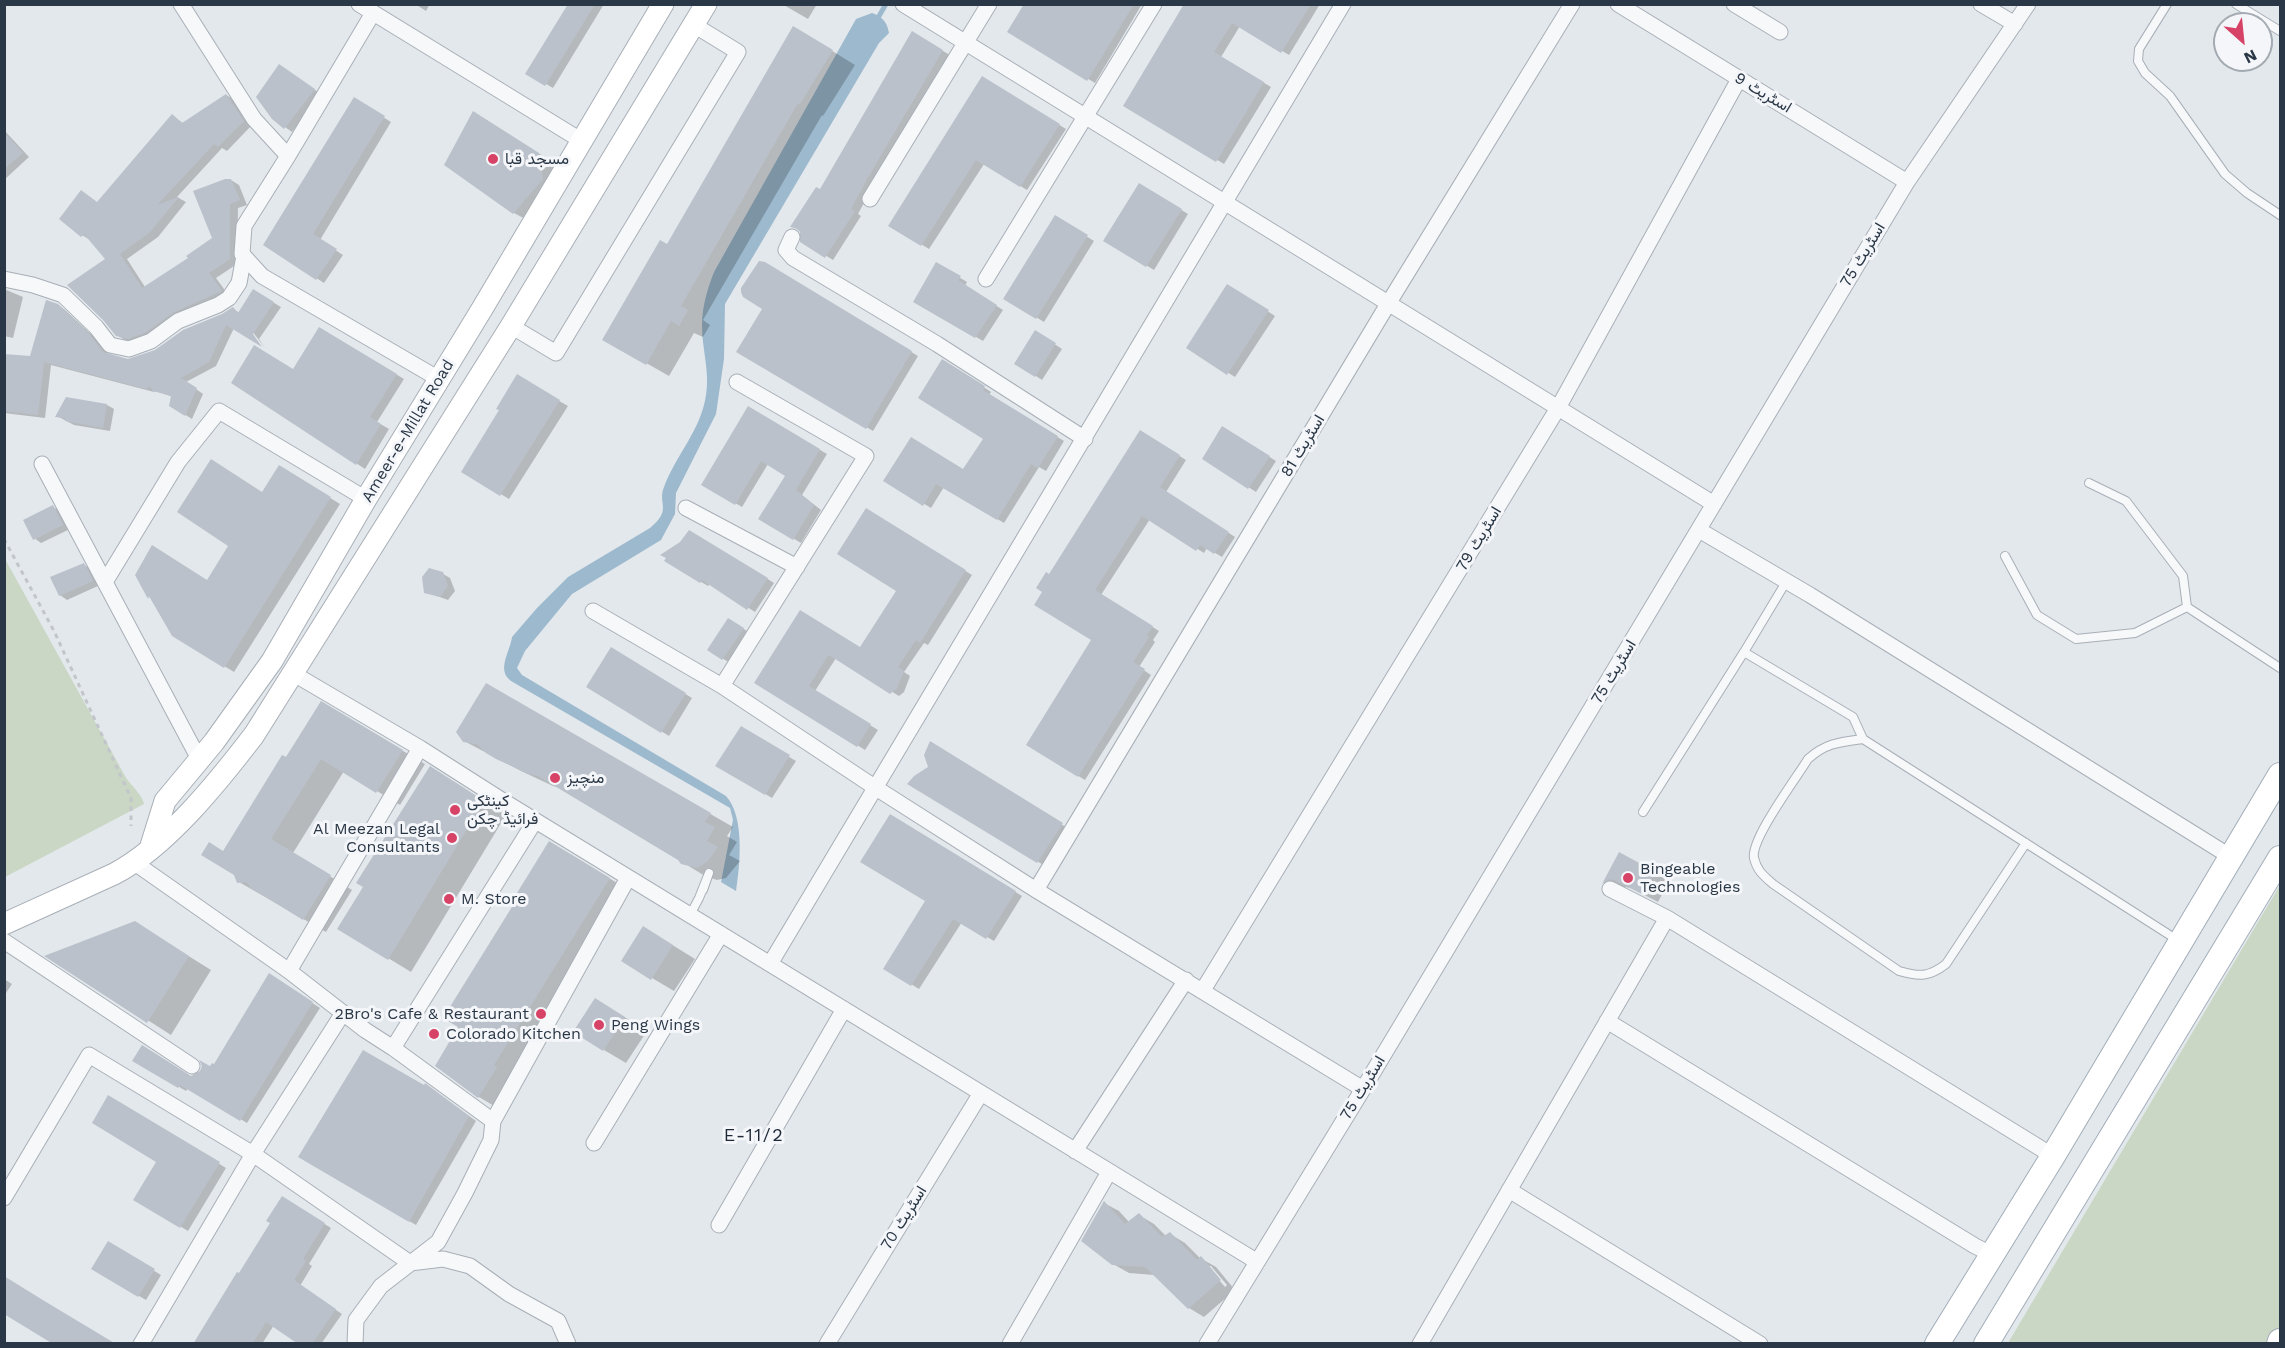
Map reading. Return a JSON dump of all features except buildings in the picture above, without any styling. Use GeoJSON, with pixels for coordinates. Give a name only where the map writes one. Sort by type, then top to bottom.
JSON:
{"type":"FeatureCollection","features":[{"type":"Feature","properties":{"kind":"main road","name":"Ameer-e-Millat Road"},"geometry":{"type":"LineString","coordinates":[[142,858],[233,762],[266,718],[511,327],[706,4]]}},
{"type":"Feature","properties":{"kind":"main road","name":"Ameer-e-Millat Road"},"geometry":{"type":"LineString","coordinates":[[142,858],[165,801],[236,713],[272,661],[366,499],[663,5]]}},
{"type":"Feature","properties":{"kind":"main road"},"geometry":{"type":"LineString","coordinates":[[482,309],[511,327]]}},
{"type":"Feature","properties":{"kind":"main road"},"geometry":{"type":"LineString","coordinates":[[272,661],[294,674]]}},
{"type":"Feature","properties":{"kind":"main road"},"geometry":{"type":"LineString","coordinates":[[1936,1344],[2053,1156],[2231,857],[2274,802],[2280,775]]}},
{"type":"Feature","properties":{"kind":"main road"},"geometry":{"type":"LineString","coordinates":[[4,924],[142,858]]}},
{"type":"Feature","properties":{"kind":"main road"},"geometry":{"type":"LineString","coordinates":[[1986,1344],[2280,858]]}},
{"type":"Feature","properties":{"kind":"street"},"geometry":{"type":"LineString","coordinates":[[181,4],[254,119],[288,156]]}},
{"type":"Feature","properties":{"kind":"street"},"geometry":{"type":"LineString","coordinates":[[359,4],[582,141]]}},
{"type":"Feature","properties":{"kind":"street"},"geometry":{"type":"LineString","coordinates":[[903,4],[1714,504]]}},
{"type":"Feature","properties":{"kind":"street"},"geometry":{"type":"LineString","coordinates":[[870,199],[989,4]]}},
{"type":"Feature","properties":{"kind":"street"},"geometry":{"type":"LineString","coordinates":[[986,279],[1154,4]]}},
{"type":"Feature","properties":{"kind":"street"},"geometry":{"type":"LineString","coordinates":[[770,964],[1343,4]]}},
{"type":"Feature","properties":{"kind":"street","name":"اسٹریٹ 81"},"geometry":{"type":"LineString","coordinates":[[1036,890],[1572,4]]}},
{"type":"Feature","properties":{"kind":"street","name":"اسٹریٹ 9"},"geometry":{"type":"LineString","coordinates":[[1618,4],[1907,182]]}},
{"type":"Feature","properties":{"kind":"street"},"geometry":{"type":"LineString","coordinates":[[1734,4],[1780,32]]}},
{"type":"Feature","properties":{"kind":"street"},"geometry":{"type":"LineString","coordinates":[[1981,4],[2015,24]]}},
{"type":"Feature","properties":{"kind":"street","name":"اسٹریٹ 75"},"geometry":{"type":"LineString","coordinates":[[1207,1344],[1363,1089],[1907,182],[2028,4]]}},
{"type":"Feature","properties":{"kind":"street"},"geometry":{"type":"LineString","coordinates":[[4,279],[63,295],[96,327],[110,345],[129,350],[152,341],[178,321],[218,305],[229,298],[239,283],[244,256],[244,226],[373,13]]}},
{"type":"Feature","properties":{"kind":"street"},"geometry":{"type":"LineString","coordinates":[[511,327],[556,353],[738,52],[694,25]]}},
{"type":"Feature","properties":{"kind":"street","name":"اسٹریٹ 79"},"geometry":{"type":"LineString","coordinates":[[1203,990],[1558,408],[1739,79]]}},
{"type":"Feature","properties":{"kind":"street"},"geometry":{"type":"LineString","coordinates":[[792,237],[786,250],[793,258],[937,344],[1085,439]]}},
{"type":"Feature","properties":{"kind":"street"},"geometry":{"type":"LineString","coordinates":[[244,256],[262,276],[439,379]]}},
{"type":"Feature","properties":{"kind":"street"},"geometry":{"type":"LineString","coordinates":[[722,686],[866,456],[737,382]]}},
{"type":"Feature","properties":{"kind":"street"},"geometry":{"type":"LineString","coordinates":[[105,582],[178,462],[219,411],[366,499]]}},
{"type":"Feature","properties":{"kind":"street"},"geometry":{"type":"LineString","coordinates":[[42,464],[199,759]]}},
{"type":"Feature","properties":{"kind":"street"},"geometry":{"type":"LineString","coordinates":[[686,508],[797,567]]}},
{"type":"Feature","properties":{"kind":"street"},"geometry":{"type":"LineString","coordinates":[[1699,530],[2231,857]]}},
{"type":"Feature","properties":{"kind":"street"},"geometry":{"type":"LineString","coordinates":[[594,611],[722,686],[1036,890],[1363,1089]]}},
{"type":"Feature","properties":{"kind":"street"},"geometry":{"type":"LineString","coordinates":[[294,674],[420,748],[535,821],[1256,1261]]}},
{"type":"Feature","properties":{"kind":"street"},"geometry":{"type":"LineString","coordinates":[[289,971],[420,748]]}},
{"type":"Feature","properties":{"kind":"street"},"geometry":{"type":"LineString","coordinates":[[393,1047],[535,821]]}},
{"type":"Feature","properties":{"kind":"street"},"geometry":{"type":"LineString","coordinates":[[142,858],[365,1030],[393,1047],[493,1121]]}},
{"type":"Feature","properties":{"kind":"street"},"geometry":{"type":"LineString","coordinates":[[355,1344],[356,1320],[381,1286],[438,1242],[465,1194],[491,1140],[493,1121],[628,878]]}},
{"type":"Feature","properties":{"kind":"street"},"geometry":{"type":"LineString","coordinates":[[1610,889],[1667,918],[2053,1156]]}},
{"type":"Feature","properties":{"kind":"street"},"geometry":{"type":"LineString","coordinates":[[1420,1344],[1667,918]]}},
{"type":"Feature","properties":{"kind":"street"},"geometry":{"type":"LineString","coordinates":[[594,1143],[721,934]]}},
{"type":"Feature","properties":{"kind":"street"},"geometry":{"type":"LineString","coordinates":[[4,941],[192,1066]]}},
{"type":"Feature","properties":{"kind":"street"},"geometry":{"type":"LineString","coordinates":[[1075,1151],[1186,980]]}},
{"type":"Feature","properties":{"kind":"street"},"geometry":{"type":"LineString","coordinates":[[719,1225],[844,1010]]}},
{"type":"Feature","properties":{"kind":"street"},"geometry":{"type":"LineString","coordinates":[[141,1344],[253,1154],[343,1013]]}},
{"type":"Feature","properties":{"kind":"street"},"geometry":{"type":"LineString","coordinates":[[1607,1021],[1991,1254]]}},
{"type":"Feature","properties":{"kind":"street"},"geometry":{"type":"LineString","coordinates":[[4,1198],[89,1055],[253,1154],[410,1263],[443,1259],[470,1266],[510,1294],[558,1321],[568,1344]]}},
{"type":"Feature","properties":{"kind":"street","name":"اسٹریٹ 70"},"geometry":{"type":"LineString","coordinates":[[827,1344],[981,1093]]}},
{"type":"Feature","properties":{"kind":"street"},"geometry":{"type":"LineString","coordinates":[[1010,1344],[1108,1172]]}},
{"type":"Feature","properties":{"kind":"street"},"geometry":{"type":"LineString","coordinates":[[1509,1190],[1760,1344]]}},
{"type":"Feature","properties":{"kind":"lane"},"geometry":{"type":"LineString","coordinates":[[2167,4],[2139,50],[2138,61],[2145,73],[2170,96],[2224,174],[2280,215]]}},
{"type":"Feature","properties":{"kind":"lane"},"geometry":{"type":"LineString","coordinates":[[2235,4],[2280,31]]}},
{"type":"Feature","properties":{"kind":"lane"},"geometry":{"type":"LineString","coordinates":[[2090,483],[2126,501],[2183,576],[2187,607],[2280,668]]}},
{"type":"Feature","properties":{"kind":"lane"},"geometry":{"type":"LineString","coordinates":[[2005,556],[2037,615],[2076,639],[2135,633],[2187,607]]}},
{"type":"Feature","properties":{"kind":"lane"},"geometry":{"type":"LineString","coordinates":[[1643,812],[1786,582]]}},
{"type":"Feature","properties":{"kind":"lane"},"geometry":{"type":"LineString","coordinates":[[1744,652],[1852,717],[1863,739],[2180,942]]}},
{"type":"Feature","properties":{"kind":"lane"},"geometry":{"type":"LineString","coordinates":[[1863,739],[1838,742],[1820,749],[1808,759],[1758,838],[1753,856],[1758,871],[1773,884],[1899,971],[1916,976],[1934,973],[1946,964],[2026,843]]}},
{"type":"Feature","properties":{"kind":"lane"},"geometry":{"type":"LineString","coordinates":[[690,915],[703,890]]}},
{"type":"Feature","properties":{"kind":"path"},"geometry":{"type":"LineString","coordinates":[[4,539],[54,632],[131,798],[131,826]]}},
{"type":"Feature","properties":{"kind":"green space"},"geometry":{"type":"Polygon","coordinates":[[[4,557],[125,776],[144,804],[5,877],[4,557]]]}},
{"type":"Feature","properties":{"kind":"green space"},"geometry":{"type":"Polygon","coordinates":[[[2280,885],[2280,1343],[2008,1343],[2280,885]]]}},
{"type":"Feature","properties":{"kind":"water"},"geometry":{"type":"Polygon","coordinates":[[[872,13],[884,20],[889,33],[879,43],[725,304],[724,359],[716,414],[676,493],[675,514],[661,540],[572,594],[525,651],[517,668],[522,675],[726,796],[732,805],[739,828],[740,855],[736,891],[721,882],[733,820],[730,808],[511,681],[507,677],[504,666],[512,637],[568,577],[650,528],[661,516],[664,487],[694,431],[706,395],[707,378],[702,319],[705,299],[714,272],[856,19],[872,13]]]}},
{"type":"Feature","properties":{"kind":"waterway"},"geometry":{"type":"LineString","coordinates":[[875,23],[886,4]]}},
{"type":"Feature","properties":{"kind":"place","name":"مسجد قبا"},"geometry":{"type":"Point","coordinates":[493,159]}},
{"type":"Feature","properties":{"kind":"place","name":"منچیز"},"geometry":{"type":"Point","coordinates":[555,778]}},
{"type":"Feature","properties":{"kind":"place","name":"کینٹکی فرائیڈ چکن"},"geometry":{"type":"Point","coordinates":[455,810]}},
{"type":"Feature","properties":{"kind":"place","name":"Al Meezan Legal Consultants"},"geometry":{"type":"Point","coordinates":[452,838]}},
{"type":"Feature","properties":{"kind":"place","name":"Bingeable Technologies"},"geometry":{"type":"Point","coordinates":[1628,878]}},
{"type":"Feature","properties":{"kind":"place","name":"M. Store"},"geometry":{"type":"Point","coordinates":[449,899]}},
{"type":"Feature","properties":{"kind":"place","name":"2Bro's Cafe & Restaurant"},"geometry":{"type":"Point","coordinates":[541,1014]}},
{"type":"Feature","properties":{"kind":"place","name":"Peng Wings"},"geometry":{"type":"Point","coordinates":[599,1025]}},
{"type":"Feature","properties":{"kind":"place","name":"Colorado Kitchen"},"geometry":{"type":"Point","coordinates":[434,1034]}},
{"type":"Feature","properties":{"kind":"district","name":"E-11/2"},"geometry":{"type":"Point","coordinates":[754,1136]}}]}
